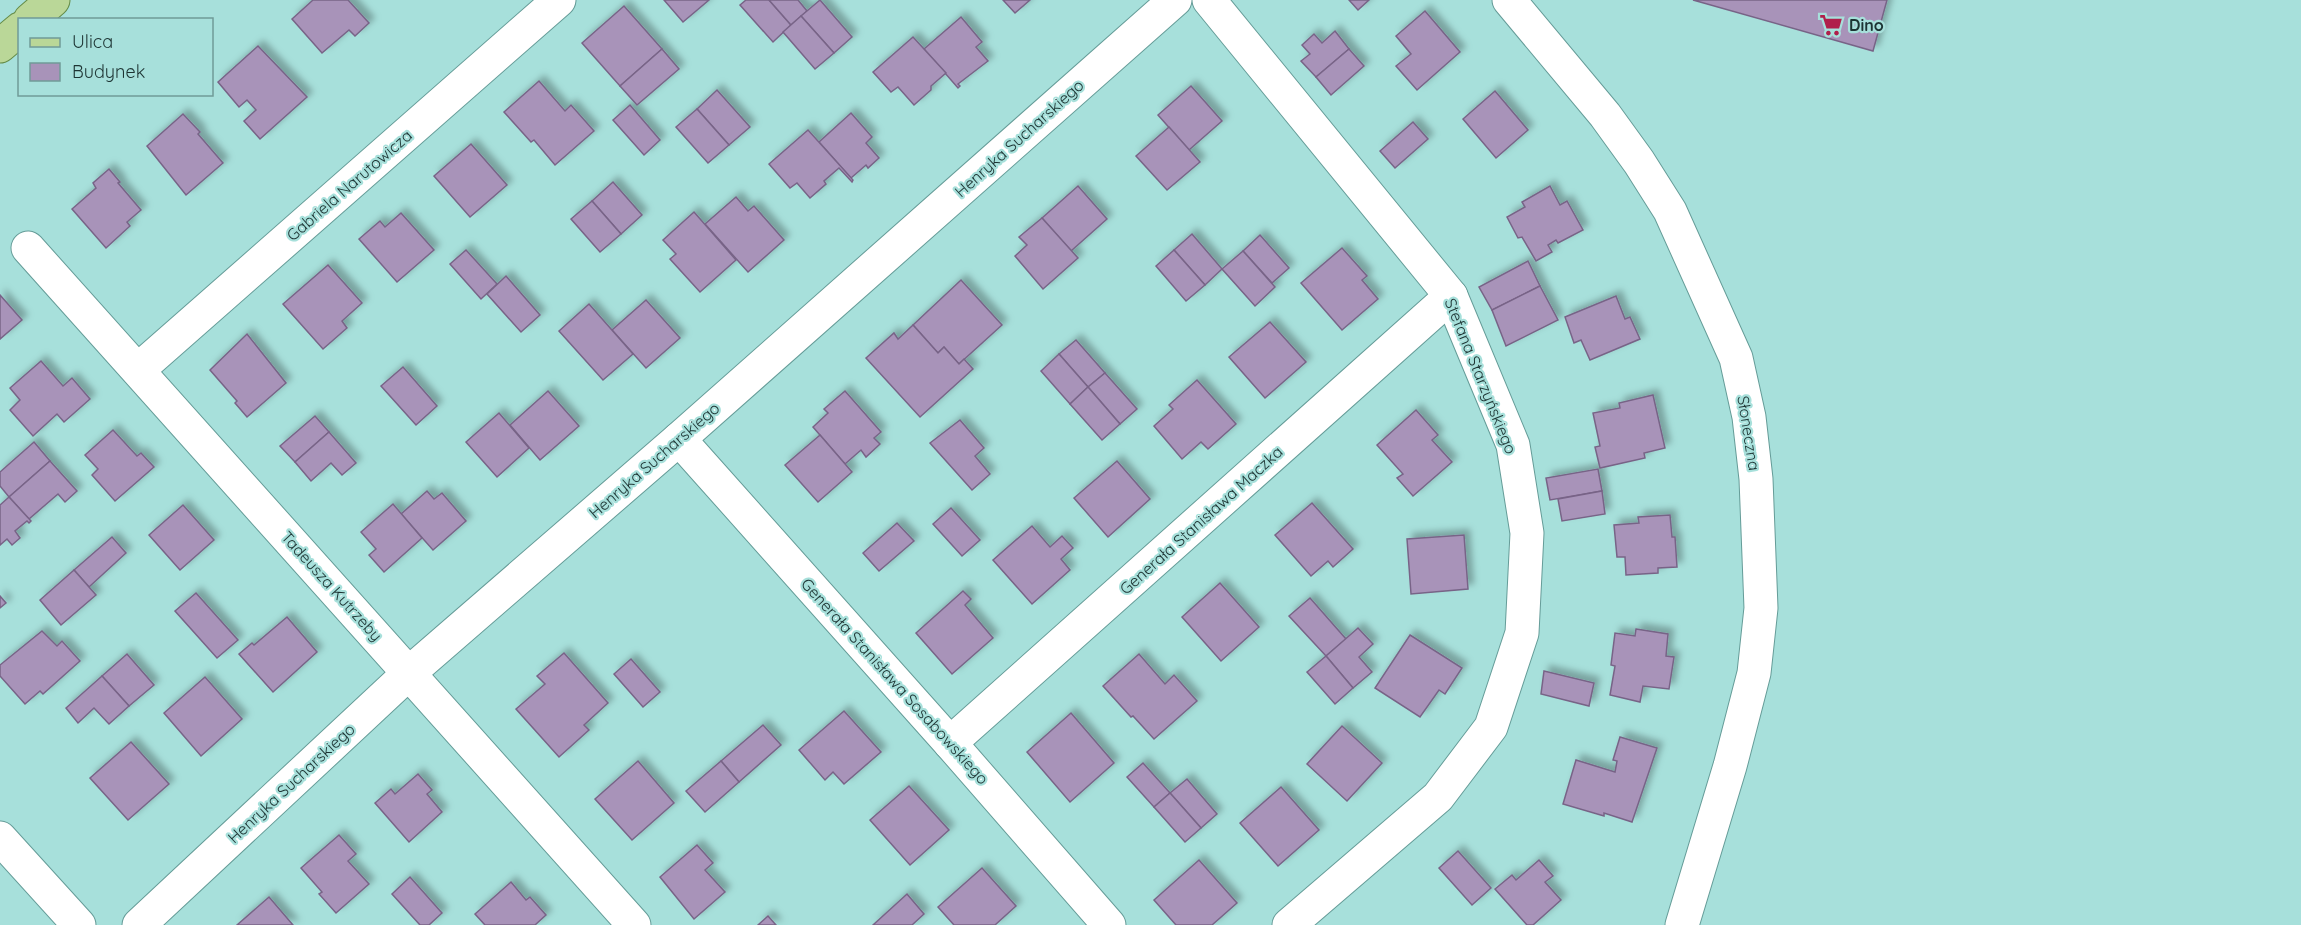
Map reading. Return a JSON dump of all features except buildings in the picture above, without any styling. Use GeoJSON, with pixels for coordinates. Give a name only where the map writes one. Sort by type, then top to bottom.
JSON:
{"type":"FeatureCollection","features":[{"type":"Feature","properties":{"kind":"main road"},"geometry":{"type":"LineString","coordinates":[[32,18],[52,0]]}},
{"type":"Feature","properties":{"kind":"main road"},"geometry":{"type":"LineString","coordinates":[[0,46],[18,31]]}},
{"type":"Feature","properties":{"kind":"street","name":"Gabriela Narutowicza"},"geometry":{"type":"LineString","coordinates":[[138,370],[559,0]]}},
{"type":"Feature","properties":{"kind":"street","name":"Henryka Sucharskiego"},"geometry":{"type":"LineString","coordinates":[[139,925],[409,673],[679,439],[1175,0]]}},
{"type":"Feature","properties":{"kind":"street","name":"Stefana Starzyńskiego"},"geometry":{"type":"LineString","coordinates":[[1209,0],[1451,296],[1512,445],[1527,533],[1522,633],[1491,727],[1438,797],[1289,925]]}},
{"type":"Feature","properties":{"kind":"street","name":"Słoneczna"},"geometry":{"type":"LineString","coordinates":[[1509,0],[1605,115],[1639,162],[1670,212],[1736,358],[1749,417],[1756,479],[1761,608],[1754,673],[1730,766],[1682,925]]}},
{"type":"Feature","properties":{"kind":"street","name":"Tadeusza Kutrzeby"},"geometry":{"type":"LineString","coordinates":[[28,248],[634,925]]}},
{"type":"Feature","properties":{"kind":"street","name":"Generała Stanisława Maczka"},"geometry":{"type":"LineString","coordinates":[[951,743],[1451,296]]}},
{"type":"Feature","properties":{"kind":"street","name":"Generała Stanisława Sosabowskiego"},"geometry":{"type":"LineString","coordinates":[[679,439],[951,743],[1109,925]]}},
{"type":"Feature","properties":{"kind":"street"},"geometry":{"type":"LineString","coordinates":[[0,838],[79,925]]}},
{"type":"Feature","properties":{"kind":"place","name":"Dino"},"geometry":{"type":"Point","coordinates":[1831,25]}}]}
